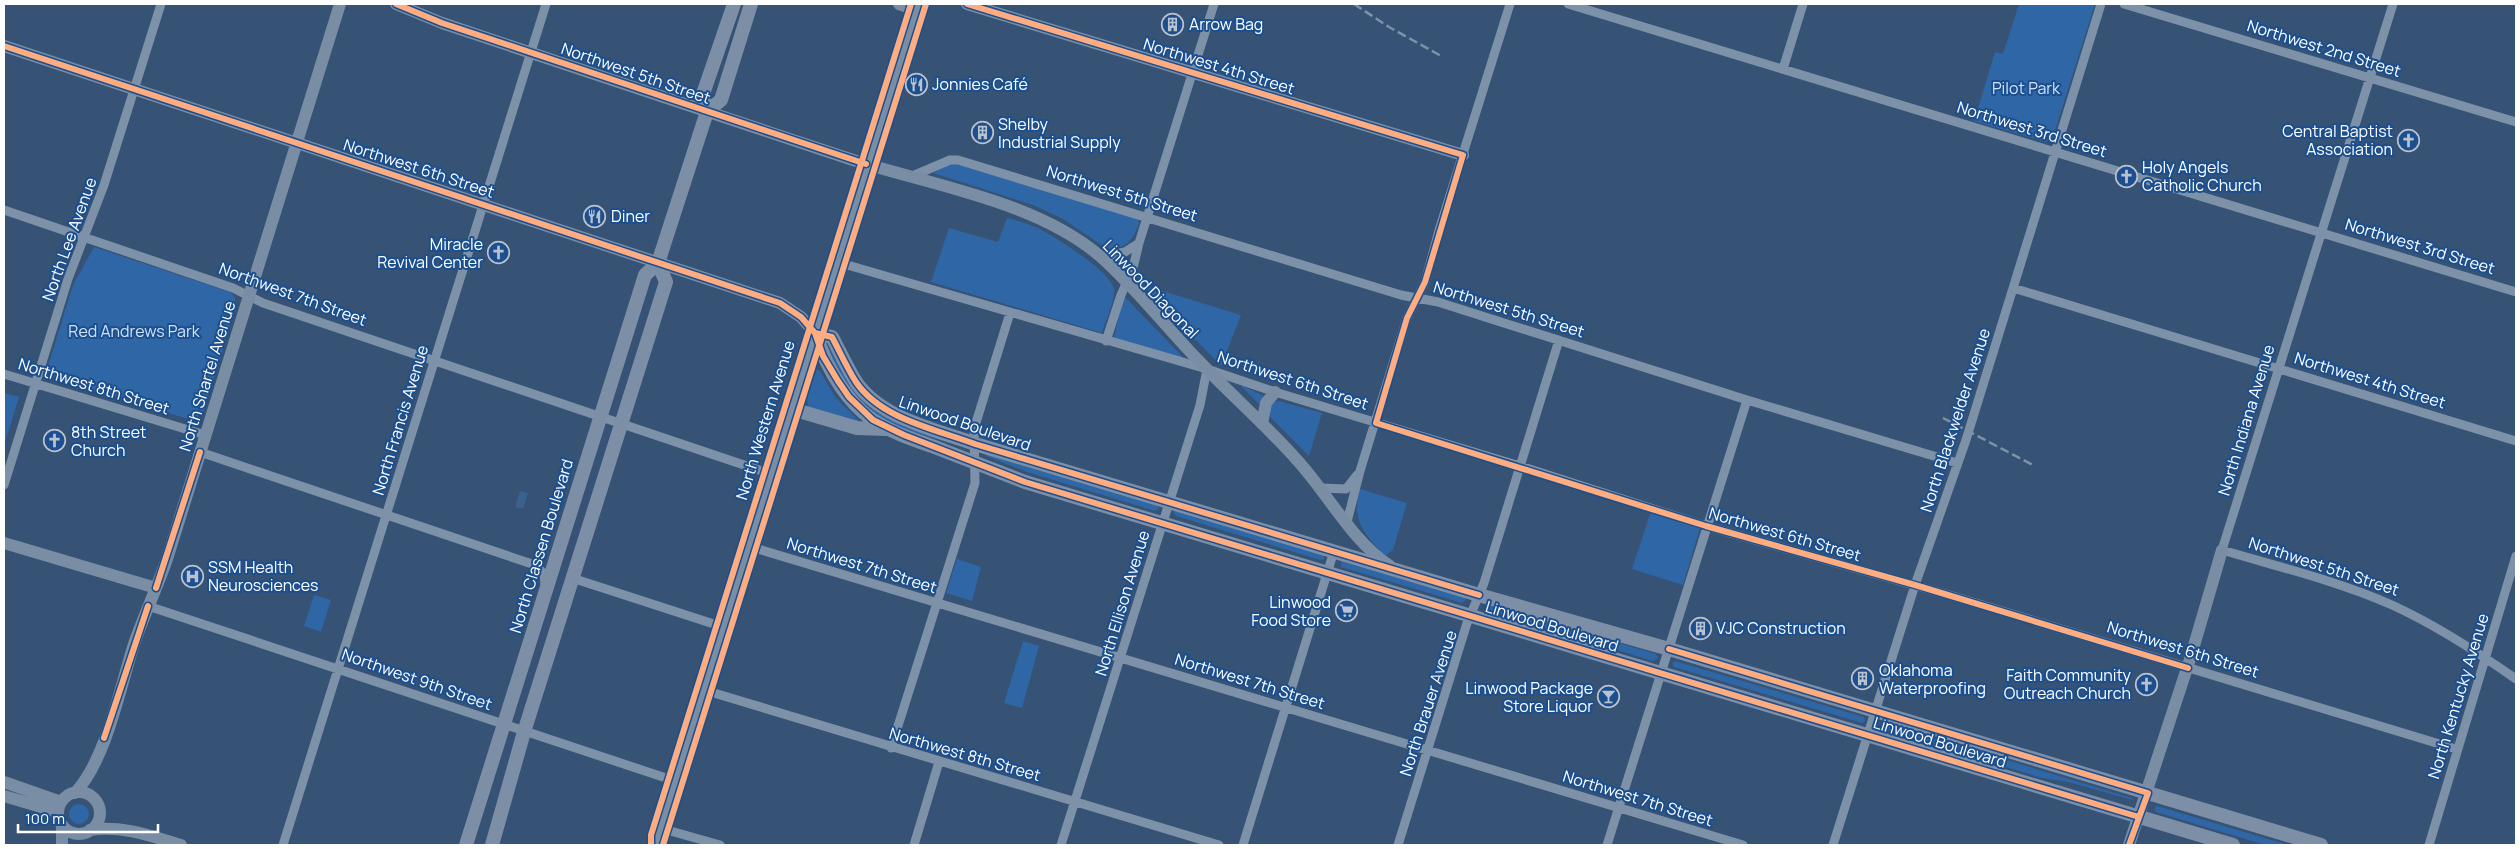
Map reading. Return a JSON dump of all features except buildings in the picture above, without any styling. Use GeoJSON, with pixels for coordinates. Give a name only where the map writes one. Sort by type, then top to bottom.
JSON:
{"type":"FeatureCollection","features":[{"type":"Feature","properties":{"kind":"main road","name":"North Shartel Avenue"},"geometry":{"type":"LineString","coordinates":[[97,805],[94,783],[98,756],[148,606],[156,588],[200,452],[340,4]]}},
{"type":"Feature","properties":{"kind":"main road","name":"Northwest 5th Street"},"geometry":{"type":"LineString","coordinates":[[396,4],[442,22],[868,165]]}},
{"type":"Feature","properties":{"kind":"main road","name":"North Classen Boulevard"},"geometry":{"type":"LineString","coordinates":[[466,845],[645,276],[658,263],[707,112],[703,94],[734,4]]}},
{"type":"Feature","properties":{"kind":"main road","name":"North Classen Boulevard"},"geometry":{"type":"LineString","coordinates":[[707,112],[721,100],[751,4]]}},
{"type":"Feature","properties":{"kind":"main road"},"geometry":{"type":"LineString","coordinates":[[899,4],[917,7]]}},
{"type":"Feature","properties":{"kind":"main road","name":"Northwest 4th Street"},"geometry":{"type":"LineString","coordinates":[[967,4],[1463,155]]}},
{"type":"Feature","properties":{"kind":"main road","name":"North Western Avenue"},"geometry":{"type":"LineString","coordinates":[[655,845],[917,7]]}},
{"type":"Feature","properties":{"kind":"main road","name":"Northwest 6th Street"},"geometry":{"type":"LineString","coordinates":[[4,46],[780,303],[801,317],[815,333]]}},
{"type":"Feature","properties":{"kind":"main road","name":"Linwood Diagonal"},"geometry":{"type":"LineString","coordinates":[[868,165],[1030,214],[1056,226],[1100,257],[1322,488],[1367,550],[1393,569]]}},
{"type":"Feature","properties":{"kind":"main road"},"geometry":{"type":"LineString","coordinates":[[492,845],[524,732],[666,282],[658,263]]}},
{"type":"Feature","properties":{"kind":"main road","name":"Linwood Boulevard"},"geometry":{"type":"LineString","coordinates":[[815,333],[823,356],[849,397],[873,420],[890,430],[1025,482],[2234,845]]}},
{"type":"Feature","properties":{"kind":"main road","name":"Linwood Boulevard"},"geometry":{"type":"LineString","coordinates":[[815,333],[832,337],[856,382],[881,406],[905,418],[975,444],[1479,595],[1669,648],[2321,845]]}},
{"type":"Feature","properties":{"kind":"main road"},"geometry":{"type":"LineString","coordinates":[[1262,424],[1266,403],[1275,392]]}},
{"type":"Feature","properties":{"kind":"main road"},"geometry":{"type":"LineString","coordinates":[[792,409],[857,428],[890,430]]}},
{"type":"Feature","properties":{"kind":"main road"},"geometry":{"type":"LineString","coordinates":[[4,543],[156,588]]}},
{"type":"Feature","properties":{"kind":"main road","name":"North Indiana Avenue"},"geometry":{"type":"LineString","coordinates":[[2130,845],[2188,668],[2222,550]]}},
{"type":"Feature","properties":{"kind":"main road","name":"North Shartel Avenue"},"geometry":{"type":"LineString","coordinates":[[75,793],[98,756]]}},
{"type":"Feature","properties":{"kind":"main road"},"geometry":{"type":"LineString","coordinates":[[4,782],[59,807]]}},
{"type":"Feature","properties":{"kind":"main road"},"geometry":{"type":"LineString","coordinates":[[59,807],[75,793],[87,794],[97,805],[132,830]]}},
{"type":"Feature","properties":{"kind":"main road"},"geometry":{"type":"LineString","coordinates":[[4,796],[59,807]]}},
{"type":"Feature","properties":{"kind":"main road"},"geometry":{"type":"LineString","coordinates":[[74,845],[98,821],[97,805]]}},
{"type":"Feature","properties":{"kind":"main road"},"geometry":{"type":"LineString","coordinates":[[59,807],[62,825],[62,845]]}},
{"type":"Feature","properties":{"kind":"main road"},"geometry":{"type":"LineString","coordinates":[[62,825],[73,833],[107,828],[132,830],[181,845]]}},
{"type":"Feature","properties":{"kind":"street","name":"North Lee Avenue"},"geometry":{"type":"LineString","coordinates":[[4,485],[68,279],[104,185],[161,4]]}},
{"type":"Feature","properties":{"kind":"street","name":"North Francis Avenue"},"geometry":{"type":"LineString","coordinates":[[283,845],[546,4]]}},
{"type":"Feature","properties":{"kind":"street"},"geometry":{"type":"LineString","coordinates":[[1106,341],[1136,259],[1139,243],[1214,4]]}},
{"type":"Feature","properties":{"kind":"street"},"geometry":{"type":"LineString","coordinates":[[1347,522],[1360,471],[1407,318],[1426,282],[1510,4]]}},
{"type":"Feature","properties":{"kind":"street","name":"Northwest 3rd Street"},"geometry":{"type":"LineString","coordinates":[[1568,4],[2516,292]]}},
{"type":"Feature","properties":{"kind":"street"},"geometry":{"type":"LineString","coordinates":[[1783,69],[1804,4]]}},
{"type":"Feature","properties":{"kind":"street","name":"North Blackwelder Avenue"},"geometry":{"type":"LineString","coordinates":[[1833,845],[2013,288],[2101,4]]}},
{"type":"Feature","properties":{"kind":"street","name":"Northwest 2nd Street"},"geometry":{"type":"LineString","coordinates":[[2124,4],[2516,122]]}},
{"type":"Feature","properties":{"kind":"street","name":"North Indiana Avenue"},"geometry":{"type":"LineString","coordinates":[[2222,550],[2393,4]]}},
{"type":"Feature","properties":{"kind":"street","name":"Northwest 5th Street"},"geometry":{"type":"LineString","coordinates":[[910,177],[950,160],[958,160],[1418,298],[1438,302],[1747,400],[1957,463]]}},
{"type":"Feature","properties":{"kind":"street","name":"Northwest 7th Street"},"geometry":{"type":"LineString","coordinates":[[4,210],[233,288],[263,303],[771,474]]}},
{"type":"Feature","properties":{"kind":"street"},"geometry":{"type":"LineString","coordinates":[[1100,257],[1125,252],[1139,243]]}},
{"type":"Feature","properties":{"kind":"street","name":"Northwest 6th Street"},"geometry":{"type":"LineString","coordinates":[[837,262],[1207,369],[1275,392],[1520,466],[1706,526],[1916,585],[2456,749]]}},
{"type":"Feature","properties":{"kind":"street","name":"Northwest 4th Street"},"geometry":{"type":"LineString","coordinates":[[2013,288],[2516,441]]}},
{"type":"Feature","properties":{"kind":"street"},"geometry":{"type":"LineString","coordinates":[[891,748],[975,484],[974,430],[1010,313]]}},
{"type":"Feature","properties":{"kind":"street","name":"North Brauer Avenue"},"geometry":{"type":"LineString","coordinates":[[1398,845],[1426,750],[1470,615],[1479,595],[1559,340]]}},
{"type":"Feature","properties":{"kind":"street","name":"North Ellison Avenue"},"geometry":{"type":"LineString","coordinates":[[1061,845],[1122,658],[1200,406],[1207,369]]}},
{"type":"Feature","properties":{"kind":"street","name":"Northwest 8th Street"},"geometry":{"type":"LineString","coordinates":[[4,374],[205,435]]}},
{"type":"Feature","properties":{"kind":"street"},"geometry":{"type":"LineString","coordinates":[[1607,845],[1747,400]]}},
{"type":"Feature","properties":{"kind":"street"},"geometry":{"type":"LineString","coordinates":[[200,452],[535,565],[544,564],[556,558]]}},
{"type":"Feature","properties":{"kind":"street"},"geometry":{"type":"LineString","coordinates":[[1322,488],[1346,489],[1360,471]]}},
{"type":"Feature","properties":{"kind":"street","name":"Northwest 7th Street"},"geometry":{"type":"LineString","coordinates":[[748,546],[1743,845]]}},
{"type":"Feature","properties":{"kind":"street","name":"Northwest 5th Street"},"geometry":{"type":"LineString","coordinates":[[2222,550],[2370,596],[2426,622],[2485,657],[2516,679]]}},
{"type":"Feature","properties":{"kind":"street"},"geometry":{"type":"LineString","coordinates":[[1243,845],[1334,551]]}},
{"type":"Feature","properties":{"kind":"street","name":"North Kentucky Avenue"},"geometry":{"type":"LineString","coordinates":[[2429,845],[2456,749],[2516,556]]}},
{"type":"Feature","properties":{"kind":"street"},"geometry":{"type":"LineString","coordinates":[[535,565],[544,574],[546,590]]}},
{"type":"Feature","properties":{"kind":"street"},"geometry":{"type":"LineString","coordinates":[[572,578],[723,627]]}},
{"type":"Feature","properties":{"kind":"street","name":"Northwest 9th Street"},"geometry":{"type":"LineString","coordinates":[[148,606],[675,781]]}},
{"type":"Feature","properties":{"kind":"street","name":"Northwest 8th Street"},"geometry":{"type":"LineString","coordinates":[[704,690],[891,748],[1219,845]]}},
{"type":"Feature","properties":{"kind":"street"},"geometry":{"type":"LineString","coordinates":[[914,845],[940,762]]}},
{"type":"Feature","properties":{"kind":"street"},"geometry":{"type":"LineString","coordinates":[[660,828],[720,845]]}},
{"type":"Feature","properties":{"kind":"green space","name":"Pilot Park"},"geometry":{"type":"Polygon","coordinates":[[[2019,4],[2095,4],[2053,137],[2046,142],[1974,121],[1995,52],[2003,54],[2019,4]]]}},
{"type":"Feature","properties":{"kind":"green space"},"geometry":{"type":"Polygon","coordinates":[[[949,164],[957,164],[1137,218],[1139,223],[1128,243],[1118,248],[1106,248],[1063,219],[1033,205],[933,173],[949,164]]]}},
{"type":"Feature","properties":{"kind":"green space"},"geometry":{"type":"Polygon","coordinates":[[[1007,218],[1033,226],[1052,236],[1092,263],[1110,281],[1114,294],[1102,333],[931,282],[949,228],[998,242],[1007,218]]]}},
{"type":"Feature","properties":{"kind":"green space","name":"Red Andrews Park"},"geometry":{"type":"Polygon","coordinates":[[[94,247],[230,292],[233,296],[235,310],[204,410],[197,418],[188,419],[56,379],[50,375],[48,366],[73,285],[94,247]]]}},
{"type":"Feature","properties":{"kind":"green space"},"geometry":{"type":"Polygon","coordinates":[[[1143,285],[1241,315],[1221,366],[1143,285]]]}},
{"type":"Feature","properties":{"kind":"green space"},"geometry":{"type":"Polygon","coordinates":[[[1124,296],[1182,357],[1116,340],[1114,337],[1124,296]]]}},
{"type":"Feature","properties":{"kind":"green space"},"geometry":{"type":"Polygon","coordinates":[[[827,344],[854,390],[878,413],[905,427],[966,448],[909,431],[883,419],[860,401],[843,380],[827,344]]]}},
{"type":"Feature","properties":{"kind":"green space"},"geometry":{"type":"Polygon","coordinates":[[[817,369],[836,398],[860,422],[808,407],[807,399],[817,369]]]}},
{"type":"Feature","properties":{"kind":"green space"},"geometry":{"type":"Polygon","coordinates":[[[1241,386],[1264,396],[1260,405],[1241,386]]]}},
{"type":"Feature","properties":{"kind":"green space"},"geometry":{"type":"Polygon","coordinates":[[[4,393],[19,397],[4,446],[4,393]]]}},
{"type":"Feature","properties":{"kind":"green space"},"geometry":{"type":"Polygon","coordinates":[[[1279,401],[1322,413],[1309,456],[1271,418],[1268,408],[1273,402],[1279,401]]]}},
{"type":"Feature","properties":{"kind":"green space"},"geometry":{"type":"Polygon","coordinates":[[[986,453],[1156,504],[1159,508],[1155,511],[1027,472],[986,456],[986,453]]]}},
{"type":"Feature","properties":{"kind":"green space"},"geometry":{"type":"Polygon","coordinates":[[[1360,489],[1407,503],[1393,550],[1385,556],[1365,533],[1358,518],[1357,510],[1360,489]]]}},
{"type":"Feature","properties":{"kind":"green space"},"geometry":{"type":"Polygon","coordinates":[[[1175,510],[1324,555],[1324,559],[1320,560],[1176,516],[1173,512],[1175,510]]]}},
{"type":"Feature","properties":{"kind":"green space"},"geometry":{"type":"Polygon","coordinates":[[[1651,511],[1700,528],[1683,585],[1632,569],[1651,511]]]}},
{"type":"Feature","properties":{"kind":"green space"},"geometry":{"type":"Polygon","coordinates":[[[957,559],[981,567],[972,601],[946,593],[957,559]]]}},
{"type":"Feature","properties":{"kind":"green space"},"geometry":{"type":"Polygon","coordinates":[[[1341,561],[1465,597],[1466,600],[1462,603],[1341,567],[1341,561]]]}},
{"type":"Feature","properties":{"kind":"green space"},"geometry":{"type":"Polygon","coordinates":[[[314,595],[331,600],[321,632],[304,626],[314,595]]]}},
{"type":"Feature","properties":{"kind":"green space"},"geometry":{"type":"Polygon","coordinates":[[[1488,604],[1656,654],[1658,658],[1653,661],[1486,610],[1485,606],[1488,604]]]}},
{"type":"Feature","properties":{"kind":"green space"},"geometry":{"type":"Polygon","coordinates":[[[1023,641],[1039,646],[1022,708],[1004,703],[1023,641]]]}},
{"type":"Feature","properties":{"kind":"green space"},"geometry":{"type":"Polygon","coordinates":[[[1675,661],[1864,717],[1865,721],[1862,723],[1674,667],[1672,663],[1675,661]]]}},
{"type":"Feature","properties":{"kind":"green space"},"geometry":{"type":"Polygon","coordinates":[[[1884,723],[2132,798],[2133,800],[2068,782],[2042,778],[1882,729],[1880,725],[1884,723]]]}},
{"type":"Feature","properties":{"kind":"green space"},"geometry":{"type":"Polygon","coordinates":[[[79,804],[86,807],[89,814],[86,821],[79,824],[72,821],[69,814],[72,807],[79,804]]]}},
{"type":"Feature","properties":{"kind":"green space"},"geometry":{"type":"Polygon","coordinates":[[[2157,806],[2288,845],[2265,845],[2156,812],[2154,808],[2157,806]]]}},
{"type":"Feature","properties":{"kind":"shaded area"},"geometry":{"type":"Polygon","coordinates":[[[520,491],[528,493],[523,509],[515,507],[520,491]]]}},
{"type":"Feature","properties":{"kind":"railway"},"geometry":{"type":"LineString","coordinates":[[1354,4],[1389,27],[1443,57]]}},
{"type":"Feature","properties":{"kind":"railway"},"geometry":{"type":"LineString","coordinates":[[1943,418],[2033,465]]}},
{"type":"Feature","properties":{"kind":"cycle path"},"geometry":{"type":"LineString","coordinates":[[396,4],[442,23],[866,164]]}},
{"type":"Feature","properties":{"kind":"cycle path"},"geometry":{"type":"LineString","coordinates":[[651,845],[651,835],[911,4]]}},
{"type":"Feature","properties":{"kind":"cycle path"},"geometry":{"type":"LineString","coordinates":[[663,845],[926,4]]}},
{"type":"Feature","properties":{"kind":"cycle path"},"geometry":{"type":"LineString","coordinates":[[967,4],[1463,155],[1425,282],[1407,318],[1376,423],[1706,526],[1915,585],[2188,668]]}},
{"type":"Feature","properties":{"kind":"cycle path"},"geometry":{"type":"LineString","coordinates":[[4,46],[780,303],[801,317],[815,333],[823,356],[838,381],[849,397],[873,420],[904,435],[1025,482],[2139,817]]}},
{"type":"Feature","properties":{"kind":"cycle path"},"geometry":{"type":"LineString","coordinates":[[815,333],[832,337],[856,382],[867,395],[894,414],[926,428],[1479,595]]}},
{"type":"Feature","properties":{"kind":"cycle path"},"geometry":{"type":"LineString","coordinates":[[156,588],[200,452]]}},
{"type":"Feature","properties":{"kind":"cycle path"},"geometry":{"type":"LineString","coordinates":[[104,738],[148,606]]}},
{"type":"Feature","properties":{"kind":"cycle path"},"geometry":{"type":"LineString","coordinates":[[1669,649],[2148,793],[2129,845]]}},
{"type":"Feature","properties":{"kind":"place","name":"Arrow Bag"},"geometry":{"type":"Point","coordinates":[1173,24]}},
{"type":"Feature","properties":{"kind":"place","name":"Jonnies Café"},"geometry":{"type":"Point","coordinates":[916,84]}},
{"type":"Feature","properties":{"kind":"place","name":"Shelby Industrial Supply"},"geometry":{"type":"Point","coordinates":[982,133]}},
{"type":"Feature","properties":{"kind":"place","name":"Central Baptist Association"},"geometry":{"type":"Point","coordinates":[2409,140]}},
{"type":"Feature","properties":{"kind":"place","name":"Holy Angels Catholic Church"},"geometry":{"type":"Point","coordinates":[2126,176]}},
{"type":"Feature","properties":{"kind":"place","name":"Diner"},"geometry":{"type":"Point","coordinates":[595,216]}},
{"type":"Feature","properties":{"kind":"place","name":"Miracle Revival Center"},"geometry":{"type":"Point","coordinates":[499,253]}},
{"type":"Feature","properties":{"kind":"place","name":"8th Street Church"},"geometry":{"type":"Point","coordinates":[55,441]}},
{"type":"Feature","properties":{"kind":"place","name":"SSM Health Neurosciences"},"geometry":{"type":"Point","coordinates":[192,576]}},
{"type":"Feature","properties":{"kind":"place","name":"Linwood Food Store"},"geometry":{"type":"Point","coordinates":[1347,611]}},
{"type":"Feature","properties":{"kind":"place","name":"VJC Construction"},"geometry":{"type":"Point","coordinates":[1700,628]}},
{"type":"Feature","properties":{"kind":"place","name":"Oklahoma Waterproofing"},"geometry":{"type":"Point","coordinates":[1863,679]}},
{"type":"Feature","properties":{"kind":"place","name":"Faith Community Outreach Church"},"geometry":{"type":"Point","coordinates":[2147,684]}},
{"type":"Feature","properties":{"kind":"place","name":"Linwood Package Store Liquor"},"geometry":{"type":"Point","coordinates":[1609,697]}}]}
